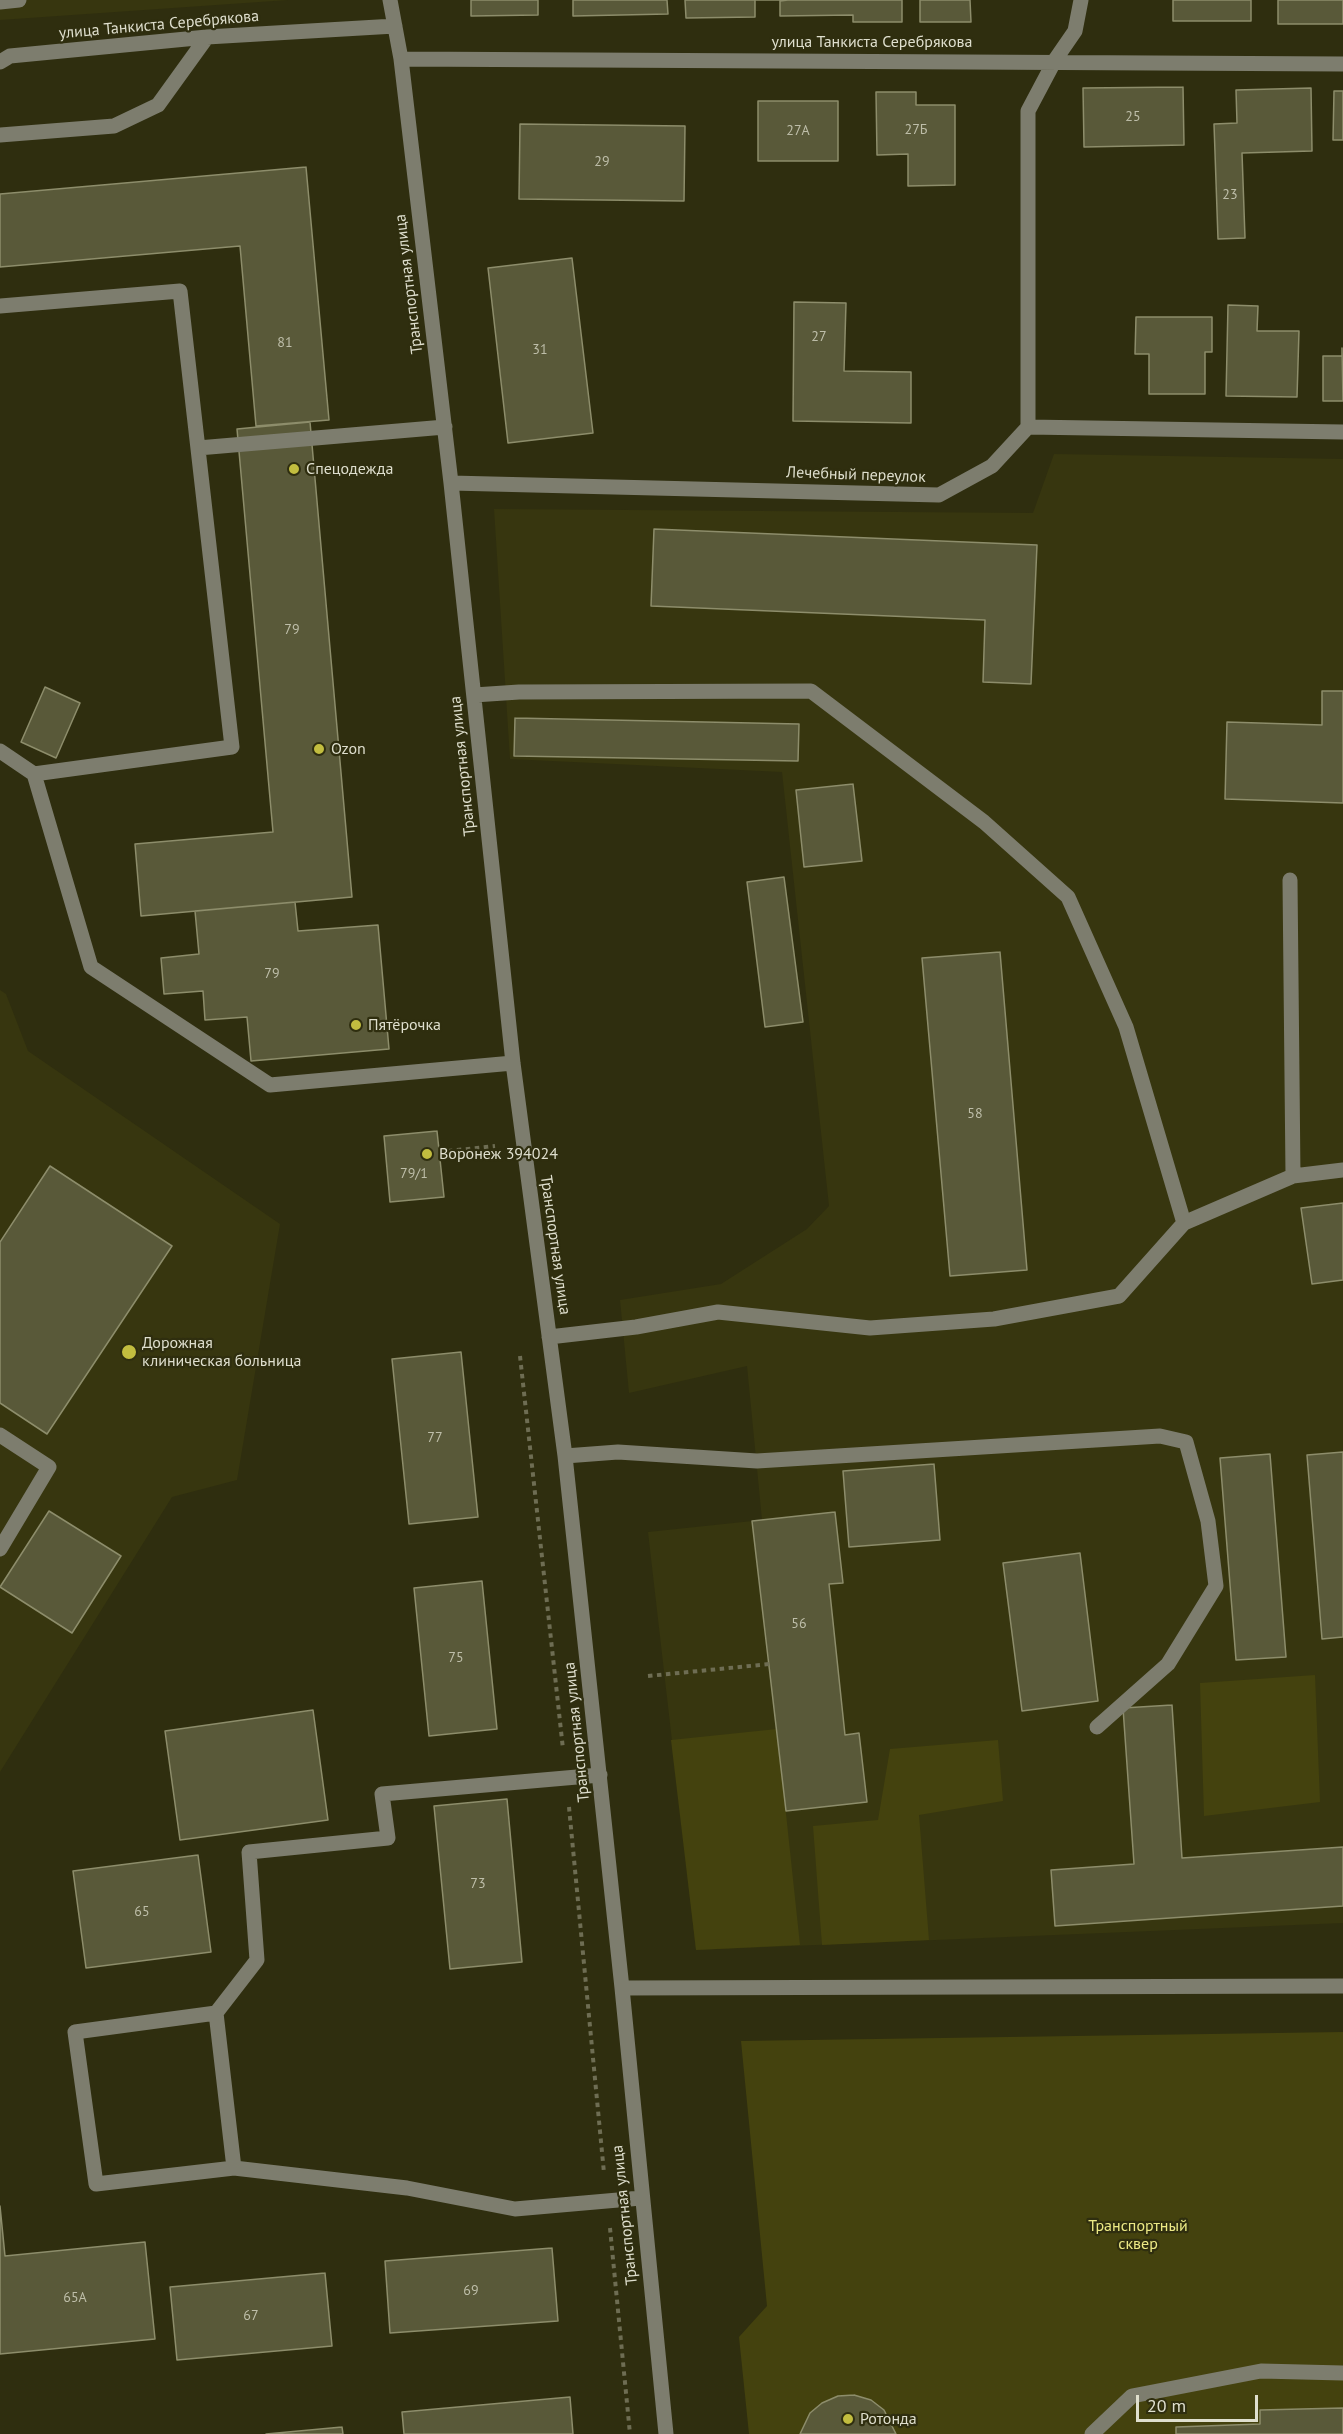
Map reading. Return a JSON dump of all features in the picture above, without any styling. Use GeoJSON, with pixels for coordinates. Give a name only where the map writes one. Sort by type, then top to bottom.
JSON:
{"type":"FeatureCollection","features":[{"type":"Feature","properties":{"kind":"street"},"geometry":{"type":"LineString","coordinates":[[0,2],[19,0]]}},
{"type":"Feature","properties":{"kind":"street","name":"Транспортная улица"},"geometry":{"type":"LineString","coordinates":[[390,0],[401,59],[445,427],[513,1063],[565,1456],[600,1774],[666,2434]]}},
{"type":"Feature","properties":{"kind":"street"},"geometry":{"type":"LineString","coordinates":[[1081,0],[1075,31],[1055,60],[1028,111],[1028,427],[1343,432]]}},
{"type":"Feature","properties":{"kind":"street","name":"улица Танкиста Серебрякова"},"geometry":{"type":"LineString","coordinates":[[0,62],[10,56],[207,37],[395,26]]}},
{"type":"Feature","properties":{"kind":"street"},"geometry":{"type":"LineString","coordinates":[[0,135],[114,126],[158,105],[207,37]]}},
{"type":"Feature","properties":{"kind":"street","name":"улица Танкиста Серебрякова"},"geometry":{"type":"LineString","coordinates":[[401,59],[1055,60],[1343,64]]}},
{"type":"Feature","properties":{"kind":"street"},"geometry":{"type":"LineString","coordinates":[[0,306],[180,291],[232,747],[33,774]]}},
{"type":"Feature","properties":{"kind":"street"},"geometry":{"type":"LineString","coordinates":[[198,448],[445,427]]}},
{"type":"Feature","properties":{"kind":"street","name":"Лечебный переулок"},"geometry":{"type":"LineString","coordinates":[[451,483],[939,495],[992,466],[1028,427]]}},
{"type":"Feature","properties":{"kind":"street"},"geometry":{"type":"LineString","coordinates":[[474,695],[519,692],[811,691],[984,822],[1068,897],[1126,1027],[1184,1223]]}},
{"type":"Feature","properties":{"kind":"street"},"geometry":{"type":"LineString","coordinates":[[0,751],[33,774],[91,967],[270,1085],[513,1063]]}},
{"type":"Feature","properties":{"kind":"street"},"geometry":{"type":"LineString","coordinates":[[1290,880],[1293,1176]]}},
{"type":"Feature","properties":{"kind":"street"},"geometry":{"type":"LineString","coordinates":[[549,1337],[636,1327],[718,1312],[870,1328],[994,1319],[1119,1296],[1184,1223],[1293,1176],[1343,1170]]}},
{"type":"Feature","properties":{"kind":"street"},"geometry":{"type":"LineString","coordinates":[[0,1435],[49,1467],[0,1549]]}},
{"type":"Feature","properties":{"kind":"street"},"geometry":{"type":"LineString","coordinates":[[565,1456],[618,1452],[757,1461],[1160,1436],[1186,1442],[1208,1521],[1216,1586],[1168,1664],[1097,1727]]}},
{"type":"Feature","properties":{"kind":"street"},"geometry":{"type":"LineString","coordinates":[[234,2168],[216,2013],[257,1960],[249,1852],[388,1838],[382,1794],[600,1774]]}},
{"type":"Feature","properties":{"kind":"street"},"geometry":{"type":"LineString","coordinates":[[622,1988],[1343,1986]]}},
{"type":"Feature","properties":{"kind":"street"},"geometry":{"type":"LineString","coordinates":[[216,2013],[75,2032],[96,2184],[234,2168],[407,2188],[515,2209],[641,2198]]}},
{"type":"Feature","properties":{"kind":"street"},"geometry":{"type":"LineString","coordinates":[[1092,2434],[1132,2396],[1261,2371],[1343,2373]]}},
{"type":"Feature","properties":{"kind":"path"},"geometry":{"type":"LineString","coordinates":[[439,1152],[496,1146]]}},
{"type":"Feature","properties":{"kind":"path"},"geometry":{"type":"LineString","coordinates":[[648,1676],[770,1665]]}},
{"type":"Feature","properties":{"kind":"shaded area"},"geometry":{"type":"Polygon","coordinates":[[[0,0],[288,0],[0,20],[0,0]]]}},
{"type":"Feature","properties":{"kind":"shaded area"},"geometry":{"type":"Polygon","coordinates":[[[1054,454],[1343,459],[1343,1923],[696,1950],[648,1532],[762,1520],[747,1366],[629,1393],[620,1300],[721,1284],[807,1229],[829,1206],[782,772],[510,759],[494,509],[1033,513],[1054,454]]]}},
{"type":"Feature","properties":{"kind":"shaded area","name":"Дорожная клиническая больница"},"geometry":{"type":"Polygon","coordinates":[[[0,990],[6,994],[28,1051],[280,1224],[237,1480],[172,1497],[0,1772],[0,990]]]}},
{"type":"Feature","properties":{"kind":"green space"},"geometry":{"type":"Polygon","coordinates":[[[1315,1675],[1320,1802],[1204,1816],[1200,1683],[1315,1675]]]}},
{"type":"Feature","properties":{"kind":"green space"},"geometry":{"type":"Polygon","coordinates":[[[777,1729],[800,1945],[696,1950],[671,1740],[777,1729]]]}},
{"type":"Feature","properties":{"kind":"green space"},"geometry":{"type":"Polygon","coordinates":[[[998,1740],[1003,1801],[919,1815],[929,1940],[822,1945],[813,1826],[878,1820],[890,1749],[998,1740]]]}},
{"type":"Feature","properties":{"kind":"green space","name":"Транспортный сквер"},"geometry":{"type":"Polygon","coordinates":[[[1343,2032],[1343,2434],[749,2434],[739,2337],[767,2306],[741,2041],[1343,2032]]]}},
{"type":"Feature","properties":{"kind":"building"},"geometry":{"type":"Polygon","coordinates":[[[471,0],[538,0],[538,15],[471,16],[471,0]]]}},
{"type":"Feature","properties":{"kind":"building"},"geometry":{"type":"Polygon","coordinates":[[[573,0],[667,0],[668,14],[573,16],[573,0]]]}},
{"type":"Feature","properties":{"kind":"building"},"geometry":{"type":"Polygon","coordinates":[[[685,0],[755,0],[755,17],[686,18],[685,0]]]}},
{"type":"Feature","properties":{"kind":"building"},"geometry":{"type":"Polygon","coordinates":[[[902,0],[902,22],[853,22],[853,15],[780,16],[780,1],[902,0]]]}},
{"type":"Feature","properties":{"kind":"building"},"geometry":{"type":"Polygon","coordinates":[[[920,0],[970,0],[971,22],[920,22],[920,0]]]}},
{"type":"Feature","properties":{"kind":"building"},"geometry":{"type":"Polygon","coordinates":[[[1173,0],[1251,0],[1251,21],[1173,21],[1173,0]]]}},
{"type":"Feature","properties":{"kind":"building"},"geometry":{"type":"Polygon","coordinates":[[[1278,0],[1343,0],[1343,24],[1278,24],[1278,0]]]}},
{"type":"Feature","properties":{"kind":"building"},"geometry":{"type":"Polygon","coordinates":[[[1183,87],[1184,145],[1084,147],[1083,88],[1183,87]]]}},
{"type":"Feature","properties":{"kind":"building"},"geometry":{"type":"Polygon","coordinates":[[[1311,88],[1312,151],[1242,153],[1245,238],[1218,239],[1214,124],[1237,123],[1236,90],[1311,88]]]}},
{"type":"Feature","properties":{"kind":"building"},"geometry":{"type":"Polygon","coordinates":[[[1334,91],[1343,91],[1343,140],[1333,140],[1334,91]]]}},
{"type":"Feature","properties":{"kind":"building"},"geometry":{"type":"Polygon","coordinates":[[[876,92],[916,92],[916,105],[955,105],[955,185],[908,186],[908,154],[877,155],[876,92]]]}},
{"type":"Feature","properties":{"kind":"building"},"geometry":{"type":"Polygon","coordinates":[[[758,101],[838,101],[838,161],[758,161],[758,101]]]}},
{"type":"Feature","properties":{"kind":"building"},"geometry":{"type":"Polygon","coordinates":[[[520,124],[685,126],[684,201],[519,199],[520,124]]]}},
{"type":"Feature","properties":{"kind":"building"},"geometry":{"type":"Polygon","coordinates":[[[306,167],[329,420],[256,426],[240,246],[0,267],[0,194],[306,167]]]}},
{"type":"Feature","properties":{"kind":"building"},"geometry":{"type":"Polygon","coordinates":[[[572,258],[593,433],[508,443],[488,268],[572,258]]]}},
{"type":"Feature","properties":{"kind":"building"},"geometry":{"type":"Polygon","coordinates":[[[794,302],[846,303],[844,371],[911,372],[911,423],[793,421],[794,302]]]}},
{"type":"Feature","properties":{"kind":"building"},"geometry":{"type":"Polygon","coordinates":[[[1228,305],[1258,306],[1257,331],[1299,331],[1297,397],[1226,396],[1228,305]]]}},
{"type":"Feature","properties":{"kind":"building"},"geometry":{"type":"Polygon","coordinates":[[[1136,317],[1212,317],[1212,352],[1205,352],[1205,394],[1149,394],[1149,354],[1135,354],[1136,317]]]}},
{"type":"Feature","properties":{"kind":"building"},"geometry":{"type":"Polygon","coordinates":[[[1342,348],[1343,401],[1323,401],[1323,356],[1342,356],[1342,348]]]}},
{"type":"Feature","properties":{"kind":"building"},"geometry":{"type":"Polygon","coordinates":[[[310,422],[352,897],[141,916],[135,844],[273,832],[237,429],[310,422]]]}},
{"type":"Feature","properties":{"kind":"building"},"geometry":{"type":"Polygon","coordinates":[[[654,529],[1037,545],[1031,684],[983,682],[985,620],[651,606],[654,529]]]}},
{"type":"Feature","properties":{"kind":"building"},"geometry":{"type":"Polygon","coordinates":[[[45,687],[80,703],[56,758],[21,742],[45,687]]]}},
{"type":"Feature","properties":{"kind":"building"},"geometry":{"type":"Polygon","coordinates":[[[1322,691],[1343,691],[1343,803],[1225,799],[1227,722],[1322,725],[1322,691]]]}},
{"type":"Feature","properties":{"kind":"building"},"geometry":{"type":"Polygon","coordinates":[[[515,718],[799,724],[798,761],[514,756],[515,718]]]}},
{"type":"Feature","properties":{"kind":"building"},"geometry":{"type":"Polygon","coordinates":[[[853,784],[862,861],[804,867],[796,790],[853,784]]]}},
{"type":"Feature","properties":{"kind":"building"},"geometry":{"type":"Polygon","coordinates":[[[784,877],[803,1022],[765,1027],[747,882],[784,877]]]}},
{"type":"Feature","properties":{"kind":"building"},"geometry":{"type":"Polygon","coordinates":[[[295,902],[298,931],[378,925],[389,1049],[251,1061],[247,1017],[205,1020],[203,991],[164,994],[161,958],[199,954],[195,911],[295,902]]]}},
{"type":"Feature","properties":{"kind":"building"},"geometry":{"type":"Polygon","coordinates":[[[1000,952],[1027,1270],[950,1276],[922,958],[1000,952]]]}},
{"type":"Feature","properties":{"kind":"building"},"geometry":{"type":"Polygon","coordinates":[[[437,1131],[444,1197],[390,1202],[384,1136],[437,1131]]]}},
{"type":"Feature","properties":{"kind":"building"},"geometry":{"type":"Polygon","coordinates":[[[50,1166],[172,1246],[47,1434],[0,1403],[0,1242],[50,1166]]]}},
{"type":"Feature","properties":{"kind":"building"},"geometry":{"type":"Polygon","coordinates":[[[1343,1203],[1343,1280],[1312,1284],[1301,1208],[1343,1203]]]}},
{"type":"Feature","properties":{"kind":"building"},"geometry":{"type":"Polygon","coordinates":[[[461,1352],[478,1517],[409,1524],[392,1359],[461,1352]]]}},
{"type":"Feature","properties":{"kind":"building"},"geometry":{"type":"Polygon","coordinates":[[[1343,1452],[1343,1637],[1322,1639],[1307,1455],[1343,1452]]]}},
{"type":"Feature","properties":{"kind":"building"},"geometry":{"type":"Polygon","coordinates":[[[1270,1454],[1286,1657],[1236,1660],[1220,1458],[1270,1454]]]}},
{"type":"Feature","properties":{"kind":"building"},"geometry":{"type":"Polygon","coordinates":[[[934,1464],[940,1540],[849,1547],[843,1471],[934,1464]]]}},
{"type":"Feature","properties":{"kind":"building"},"geometry":{"type":"Polygon","coordinates":[[[49,1511],[121,1556],[72,1633],[0,1587],[49,1511]]]}},
{"type":"Feature","properties":{"kind":"building"},"geometry":{"type":"Polygon","coordinates":[[[835,1512],[843,1583],[829,1584],[845,1735],[859,1733],[867,1802],[786,1811],[752,1521],[835,1512]]]}},
{"type":"Feature","properties":{"kind":"building"},"geometry":{"type":"Polygon","coordinates":[[[1080,1553],[1098,1701],[1022,1711],[1003,1563],[1080,1553]]]}},
{"type":"Feature","properties":{"kind":"building"},"geometry":{"type":"Polygon","coordinates":[[[482,1581],[497,1729],[429,1736],[414,1588],[482,1581]]]}},
{"type":"Feature","properties":{"kind":"building"},"geometry":{"type":"Polygon","coordinates":[[[1172,1705],[1182,1858],[1343,1847],[1343,1906],[1055,1926],[1051,1870],[1134,1864],[1123,1708],[1172,1705]]]}},
{"type":"Feature","properties":{"kind":"building"},"geometry":{"type":"Polygon","coordinates":[[[313,1710],[328,1820],[180,1840],[165,1731],[313,1710]]]}},
{"type":"Feature","properties":{"kind":"building"},"geometry":{"type":"Polygon","coordinates":[[[507,1799],[522,1962],[450,1969],[434,1806],[507,1799]]]}},
{"type":"Feature","properties":{"kind":"building"},"geometry":{"type":"Polygon","coordinates":[[[198,1855],[211,1952],[86,1968],[73,1871],[198,1855]]]}},
{"type":"Feature","properties":{"kind":"building"},"geometry":{"type":"Polygon","coordinates":[[[0,2206],[5,2256],[145,2242],[155,2339],[0,2354],[0,2206]]]}},
{"type":"Feature","properties":{"kind":"building"},"geometry":{"type":"Polygon","coordinates":[[[552,2248],[558,2321],[390,2333],[385,2261],[552,2248]]]}},
{"type":"Feature","properties":{"kind":"building"},"geometry":{"type":"Polygon","coordinates":[[[325,2273],[332,2346],[177,2360],[170,2287],[325,2273]]]}},
{"type":"Feature","properties":{"kind":"building","name":"Ротонда"},"geometry":{"type":"Polygon","coordinates":[[[854,2395],[871,2400],[884,2410],[896,2434],[800,2434],[810,2413],[822,2403],[838,2396],[854,2395]]]}},
{"type":"Feature","properties":{"kind":"building"},"geometry":{"type":"Polygon","coordinates":[[[570,2397],[573,2434],[404,2434],[402,2412],[570,2397]]]}},
{"type":"Feature","properties":{"kind":"building"},"geometry":{"type":"Polygon","coordinates":[[[1343,2408],[1343,2434],[1176,2434],[1176,2427],[1260,2424],[1260,2410],[1343,2408]]]}},
{"type":"Feature","properties":{"kind":"building"},"geometry":{"type":"Polygon","coordinates":[[[342,2427],[343,2434],[266,2434],[342,2427]]]}},
{"type":"Feature","properties":{"kind":"place","name":"Спецодежда"},"geometry":{"type":"Point","coordinates":[294,469]}},
{"type":"Feature","properties":{"kind":"place","name":"Ozon"},"geometry":{"type":"Point","coordinates":[319,749]}},
{"type":"Feature","properties":{"kind":"place","name":"Пятёрочка"},"geometry":{"type":"Point","coordinates":[356,1025]}},
{"type":"Feature","properties":{"kind":"place","name":"Воронеж 394024"},"geometry":{"type":"Point","coordinates":[427,1154]}},
{"type":"Feature","properties":{"kind":"place","name":"Дорожная клиническая больница"},"geometry":{"type":"Point","coordinates":[129,1352]}},
{"type":"Feature","properties":{"kind":"place","name":"Ротонда"},"geometry":{"type":"Point","coordinates":[848,2419]}}]}
